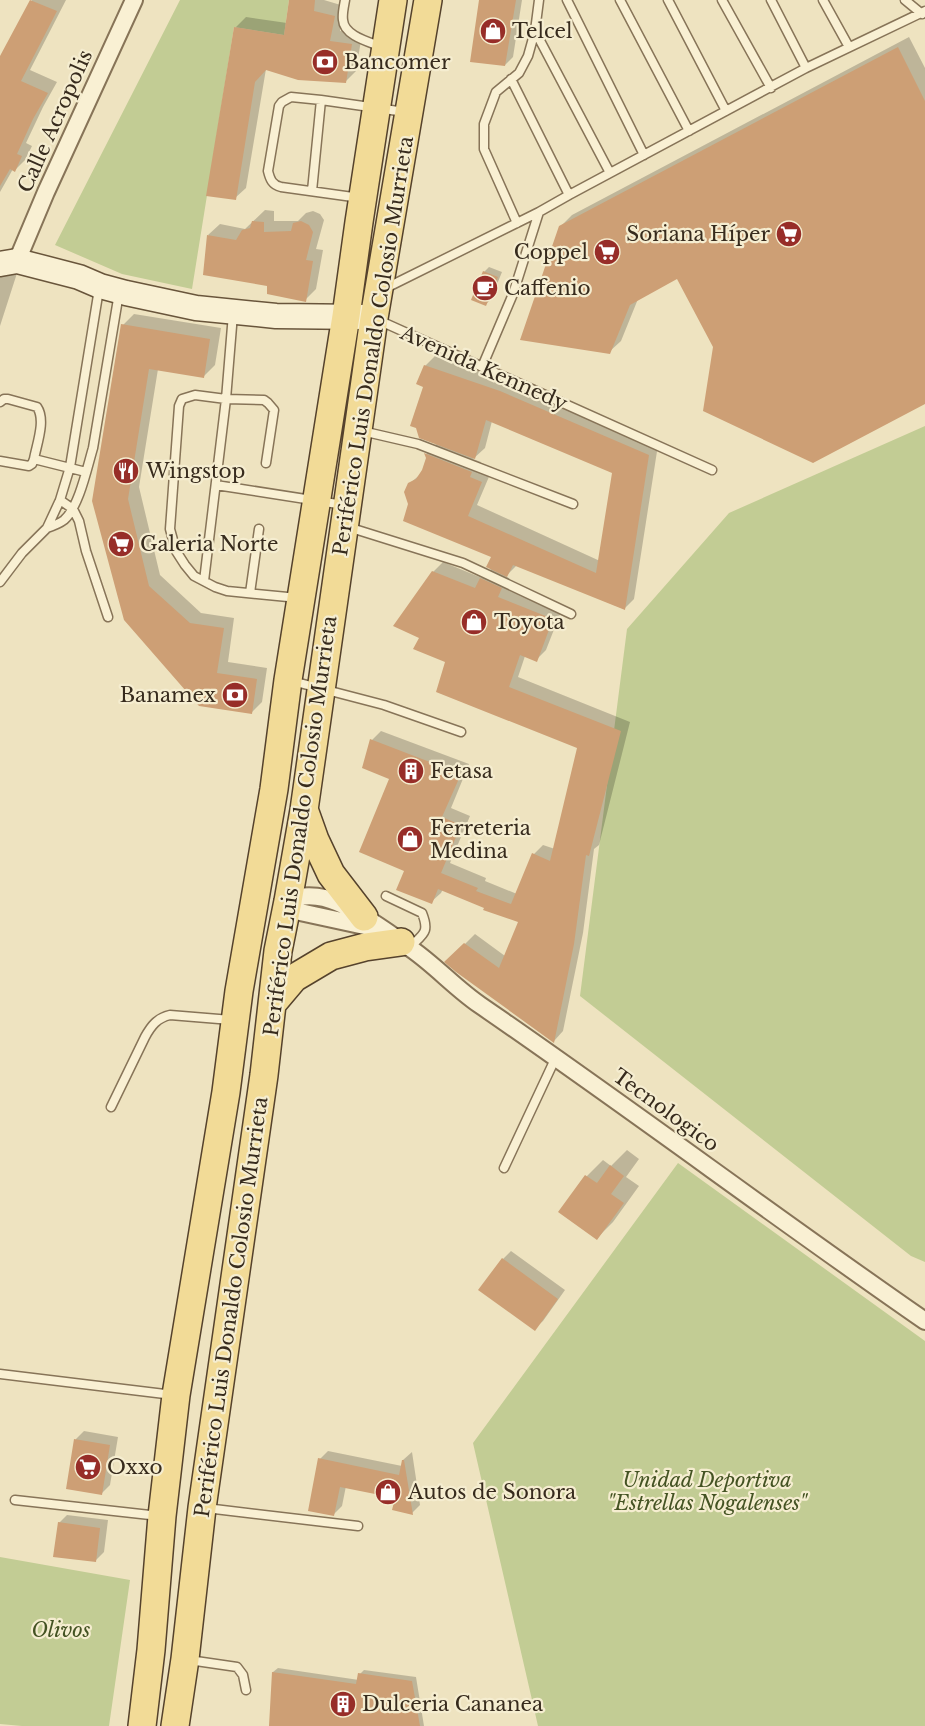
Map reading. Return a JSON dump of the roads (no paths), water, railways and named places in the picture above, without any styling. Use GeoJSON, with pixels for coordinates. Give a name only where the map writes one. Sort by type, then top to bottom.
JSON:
{"type":"FeatureCollection","features":[{"type":"Feature","properties":{"kind":"main road","name":"Periférico Luis Donaldo Colosio Murrieta"},"geometry":{"type":"LineString","coordinates":[[142,1726],[176,1395],[226,1092],[234,1021],[274,789],[288,680],[393,0]]}},
{"type":"Feature","properties":{"kind":"main road","name":"Periférico Luis Donaldo Colosio Murrieta"},"geometry":{"type":"LineString","coordinates":[[175,1726],[202,1508],[264,1075],[278,951],[304,810],[378,292],[428,2]]}},
{"type":"Feature","properties":{"kind":"main road"},"geometry":{"type":"LineString","coordinates":[[239,991],[254,972],[275,923],[288,901],[281,868],[285,812],[281,798],[274,789]]}},
{"type":"Feature","properties":{"kind":"main road"},"geometry":{"type":"LineString","coordinates":[[272,1004],[294,978],[331,956],[364,946],[390,934],[331,874],[304,810]]}},
{"type":"Feature","properties":{"kind":"street","name":"Calle Acropolis"},"geometry":{"type":"LineString","coordinates":[[8,263],[46,192],[134,0]]}},
{"type":"Feature","properties":{"kind":"street","name":"Avenida Kennedy"},"geometry":{"type":"LineString","coordinates":[[8,263],[79,277],[110,289],[196,308],[276,316],[374,318]]}},
{"type":"Feature","properties":{"kind":"street","name":"Tecnologico"},"geometry":{"type":"LineString","coordinates":[[390,934],[300,912],[288,901],[297,897],[315,897],[343,904],[390,934],[473,1000],[925,1322]]}},
{"type":"Feature","properties":{"kind":"lane"},"geometry":{"type":"LineString","coordinates":[[345,0],[343,22],[345,28],[352,34],[385,48]]}},
{"type":"Feature","properties":{"kind":"lane"},"geometry":{"type":"LineString","coordinates":[[517,223],[484,149],[484,123],[496,92],[524,66],[534,31],[539,0]]}},
{"type":"Feature","properties":{"kind":"lane"},"geometry":{"type":"LineString","coordinates":[[567,0],[644,155]]}},
{"type":"Feature","properties":{"kind":"lane"},"geometry":{"type":"LineString","coordinates":[[620,0],[689,131]]}},
{"type":"Feature","properties":{"kind":"lane"},"geometry":{"type":"LineString","coordinates":[[668,0],[726,111]]}},
{"type":"Feature","properties":{"kind":"lane"},"geometry":{"type":"LineString","coordinates":[[722,0],[771,88]]}},
{"type":"Feature","properties":{"kind":"lane"},"geometry":{"type":"LineString","coordinates":[[771,0],[806,68]]}},
{"type":"Feature","properties":{"kind":"lane"},"geometry":{"type":"LineString","coordinates":[[823,0],[849,47]]}},
{"type":"Feature","properties":{"kind":"lane"},"geometry":{"type":"LineString","coordinates":[[905,0],[923,12]]}},
{"type":"Feature","properties":{"kind":"lane"},"geometry":{"type":"LineString","coordinates":[[378,292],[539,212],[806,68],[923,12]]}},
{"type":"Feature","properties":{"kind":"lane"},"geometry":{"type":"LineString","coordinates":[[534,31],[610,173]]}},
{"type":"Feature","properties":{"kind":"lane"},"geometry":{"type":"LineString","coordinates":[[511,79],[569,195]]}},
{"type":"Feature","properties":{"kind":"lane"},"geometry":{"type":"LineString","coordinates":[[363,198],[273,184],[268,171],[279,106],[291,97],[409,113]]}},
{"type":"Feature","properties":{"kind":"lane"},"geometry":{"type":"LineString","coordinates":[[312,191],[321,100]]}},
{"type":"Feature","properties":{"kind":"lane"},"geometry":{"type":"LineString","coordinates":[[482,367],[513,294],[539,212]]}},
{"type":"Feature","properties":{"kind":"lane"},"geometry":{"type":"LineString","coordinates":[[0,582],[22,553],[47,528],[60,500],[70,467],[110,289]]}},
{"type":"Feature","properties":{"kind":"lane"},"geometry":{"type":"LineString","coordinates":[[47,528],[58,524],[73,509],[93,448],[110,289]]}},
{"type":"Feature","properties":{"kind":"lane"},"geometry":{"type":"LineString","coordinates":[[204,581],[226,399],[233,311]]}},
{"type":"Feature","properties":{"kind":"lane","name":"Avenida Kennedy"},"geometry":{"type":"LineString","coordinates":[[374,318],[712,470]]}},
{"type":"Feature","properties":{"kind":"lane"},"geometry":{"type":"LineString","coordinates":[[266,463],[274,410],[272,406],[264,400],[195,395],[182,399],[179,406],[170,529],[176,551],[194,576],[226,591],[301,598]]}},
{"type":"Feature","properties":{"kind":"lane"},"geometry":{"type":"LineString","coordinates":[[0,402],[8,399],[37,406],[41,419],[32,464],[29,466],[0,461]]}},
{"type":"Feature","properties":{"kind":"lane"},"geometry":{"type":"LineString","coordinates":[[358,430],[418,444],[573,504]]}},
{"type":"Feature","properties":{"kind":"lane"},"geometry":{"type":"LineString","coordinates":[[34,459],[86,472]]}},
{"type":"Feature","properties":{"kind":"lane"},"geometry":{"type":"LineString","coordinates":[[216,484],[317,502],[463,563],[571,614]]}},
{"type":"Feature","properties":{"kind":"lane"},"geometry":{"type":"LineString","coordinates":[[60,500],[73,509],[79,521],[86,551],[108,616]]}},
{"type":"Feature","properties":{"kind":"lane"},"geometry":{"type":"LineString","coordinates":[[250,593],[259,529]]}},
{"type":"Feature","properties":{"kind":"lane"},"geometry":{"type":"LineString","coordinates":[[288,680],[384,705],[461,732]]}},
{"type":"Feature","properties":{"kind":"lane"},"geometry":{"type":"LineString","coordinates":[[386,896],[422,913],[427,928],[425,933],[390,934]]}},
{"type":"Feature","properties":{"kind":"lane"},"geometry":{"type":"LineString","coordinates":[[111,1107],[145,1037],[160,1017],[170,1015],[234,1021]]}},
{"type":"Feature","properties":{"kind":"lane"},"geometry":{"type":"LineString","coordinates":[[504,1168],[556,1057]]}},
{"type":"Feature","properties":{"kind":"lane"},"geometry":{"type":"LineString","coordinates":[[0,1374],[176,1395]]}},
{"type":"Feature","properties":{"kind":"lane"},"geometry":{"type":"LineString","coordinates":[[15,1500],[162,1516]]}},
{"type":"Feature","properties":{"kind":"lane"},"geometry":{"type":"LineString","coordinates":[[202,1508],[358,1526]]}},
{"type":"Feature","properties":{"kind":"lane"},"geometry":{"type":"LineString","coordinates":[[185,1659],[237,1667],[243,1675],[246,1690]]}},
{"type":"Feature","properties":{"kind":"place","name":"Telcel"},"geometry":{"type":"Point","coordinates":[493,31]}},
{"type":"Feature","properties":{"kind":"place","name":"Bancomer"},"geometry":{"type":"Point","coordinates":[325,62]}},
{"type":"Feature","properties":{"kind":"place","name":"Soriana Híper"},"geometry":{"type":"Point","coordinates":[789,234]}},
{"type":"Feature","properties":{"kind":"place","name":"Coppel"},"geometry":{"type":"Point","coordinates":[607,252]}},
{"type":"Feature","properties":{"kind":"place","name":"Caffenio"},"geometry":{"type":"Point","coordinates":[485,288]}},
{"type":"Feature","properties":{"kind":"place","name":"Wingstop"},"geometry":{"type":"Point","coordinates":[126,471]}},
{"type":"Feature","properties":{"kind":"place","name":"Galeria Norte"},"geometry":{"type":"Point","coordinates":[121,544]}},
{"type":"Feature","properties":{"kind":"place","name":"Toyota"},"geometry":{"type":"Point","coordinates":[474,622]}},
{"type":"Feature","properties":{"kind":"place","name":"Banamex"},"geometry":{"type":"Point","coordinates":[235,695]}},
{"type":"Feature","properties":{"kind":"place","name":"Fetasa"},"geometry":{"type":"Point","coordinates":[411,771]}},
{"type":"Feature","properties":{"kind":"place","name":"Ferreteria Medina"},"geometry":{"type":"Point","coordinates":[410,839]}},
{"type":"Feature","properties":{"kind":"place","name":"Oxxo"},"geometry":{"type":"Point","coordinates":[88,1467]}},
{"type":"Feature","properties":{"kind":"place","name":"Autos de Sonora"},"geometry":{"type":"Point","coordinates":[388,1492]}},
{"type":"Feature","properties":{"kind":"place","name":"Dulceria Cananea"},"geometry":{"type":"Point","coordinates":[343,1704]}},
{"type":"Feature","properties":{"kind":"park label","name":"Unidad Deportiva \"Estrellas Nogalenses\""},"geometry":{"type":"Point","coordinates":[707,1492]}},
{"type":"Feature","properties":{"kind":"park label","name":"Olivos"},"geometry":{"type":"Point","coordinates":[61,1630]}}]}
